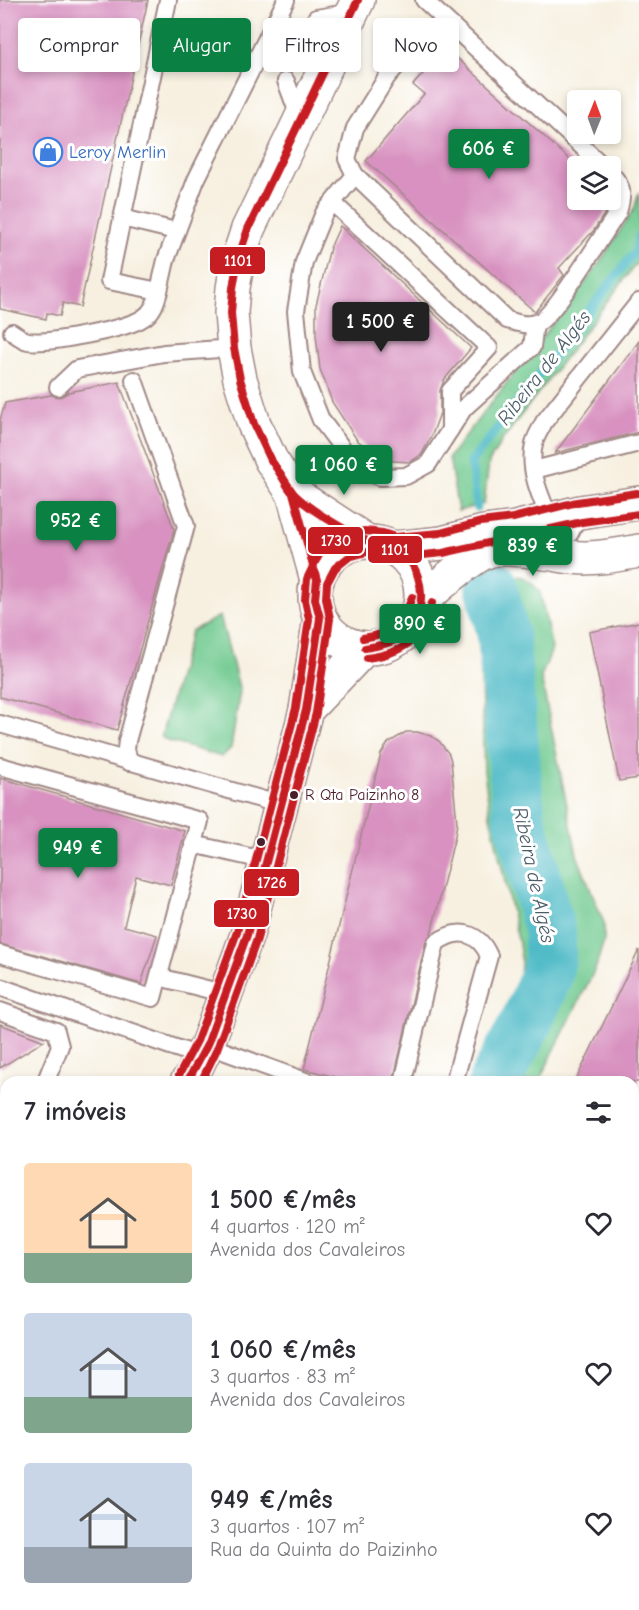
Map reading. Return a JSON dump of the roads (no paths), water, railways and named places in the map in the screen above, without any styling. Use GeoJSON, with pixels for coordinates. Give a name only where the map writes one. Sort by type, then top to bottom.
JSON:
{"type":"FeatureCollection","features":[{"type":"Feature","properties":{"kind":"street"},"geometry":{"type":"LineString","coordinates":[[293,493],[410,561],[420,580],[422,600],[416,620],[403,636],[385,646],[365,648],[351,645],[338,639],[320,618],[315,599],[317,580],[293,493],[271,460],[254,424],[240,379],[231,313],[232,288],[248,229],[355,6]]}},
{"type":"Feature","properties":{"kind":"street"},"geometry":{"type":"LineString","coordinates":[[317,580],[327,561],[344,547],[442,543],[565,516],[639,503]]}},
{"type":"Feature","properties":{"kind":"street"},"geometry":{"type":"LineString","coordinates":[[422,600],[489,550],[557,553],[571,557],[600,557],[639,551]]}},
{"type":"Feature","properties":{"kind":"street"},"geometry":{"type":"LineString","coordinates":[[199,1061],[247,935],[306,710],[320,618]]}},
{"type":"Feature","properties":{"kind":"street"},"geometry":{"type":"LineString","coordinates":[[306,710],[365,648]]}},
{"type":"Feature","properties":{"kind":"lane"},"geometry":{"type":"LineString","coordinates":[[159,291],[109,281],[168,0]]}},
{"type":"Feature","properties":{"kind":"lane"},"geometry":{"type":"LineString","coordinates":[[12,332],[25,340],[42,342],[126,326],[144,318],[153,309],[166,260],[196,180],[286,0]]}},
{"type":"Feature","properties":{"kind":"lane"},"geometry":{"type":"LineString","coordinates":[[424,0],[443,18]]}},
{"type":"Feature","properties":{"kind":"lane"},"geometry":{"type":"LineString","coordinates":[[316,18],[355,6]]}},
{"type":"Feature","properties":{"kind":"lane"},"geometry":{"type":"LineString","coordinates":[[459,33],[592,156]]}},
{"type":"Feature","properties":{"kind":"lane"},"geometry":{"type":"LineString","coordinates":[[391,72],[355,128],[346,159],[355,175],[507,320],[525,325],[541,321],[560,299],[619,210]]}},
{"type":"Feature","properties":{"kind":"lane"},"geometry":{"type":"LineString","coordinates":[[286,81],[300,119]]}},
{"type":"Feature","properties":{"kind":"lane"},"geometry":{"type":"LineString","coordinates":[[355,175],[324,213],[304,262],[296,311],[302,372],[321,420],[352,461],[380,477],[406,476],[429,464],[464,408],[532,347],[535,323]]}},
{"type":"Feature","properties":{"kind":"lane"},"geometry":{"type":"LineString","coordinates":[[333,203],[489,348],[450,391],[450,430]]}},
{"type":"Feature","properties":{"kind":"lane"},"geometry":{"type":"LineString","coordinates":[[122,218],[177,231]]}},
{"type":"Feature","properties":{"kind":"lane"},"geometry":{"type":"LineString","coordinates":[[557,553],[570,533],[565,516],[536,484],[532,458],[534,443],[544,422],[639,302]]}},
{"type":"Feature","properties":{"kind":"lane"},"geometry":{"type":"LineString","coordinates":[[58,387],[77,369],[164,353],[234,348]]}},
{"type":"Feature","properties":{"kind":"lane"},"geometry":{"type":"LineString","coordinates":[[129,762],[127,741],[186,526],[134,380]]}},
{"type":"Feature","properties":{"kind":"lane"},"geometry":{"type":"LineString","coordinates":[[534,470],[639,443]]}},
{"type":"Feature","properties":{"kind":"lane"},"geometry":{"type":"LineString","coordinates":[[0,724],[281,805]]}},
{"type":"Feature","properties":{"kind":"lane"},"geometry":{"type":"LineString","coordinates":[[0,766],[200,821],[153,998],[0,954]]}},
{"type":"Feature","properties":{"kind":"lane"},"geometry":{"type":"LineString","coordinates":[[193,844],[267,861]]}},
{"type":"Feature","properties":{"kind":"lane"},"geometry":{"type":"LineString","coordinates":[[404,1076],[436,943],[457,932],[478,939],[485,946],[489,956],[456,1076]]}},
{"type":"Feature","properties":{"kind":"lane"},"geometry":{"type":"LineString","coordinates":[[159,977],[226,994]]}},
{"type":"Feature","properties":{"kind":"lane"},"geometry":{"type":"LineString","coordinates":[[0,987],[199,1061],[277,1076]]}},
{"type":"Feature","properties":{"kind":"lane"},"geometry":{"type":"LineString","coordinates":[[0,1011],[56,1031],[60,1046],[47,1076]]}},
{"type":"Feature","properties":{"kind":"waterway","name":"Ribeira de Algés"},"geometry":{"type":"LineString","coordinates":[[477,507],[471,462],[635,252],[639,236]]}},
{"type":"Feature","properties":{"kind":"waterway","name":"Ribeira de Algés"},"geometry":{"type":"LineString","coordinates":[[491,585],[503,635],[519,816],[550,933],[550,958],[546,977],[525,1025],[497,1076]]}},
{"type":"Feature","properties":{"kind":"place","name":"Leroy Merlin"},"geometry":{"type":"Point","coordinates":[48,152]}},
{"type":"Feature","properties":{"kind":"place","name":"R Qta Paizinho 8"},"geometry":{"type":"Point","coordinates":[294,795]}}]}
